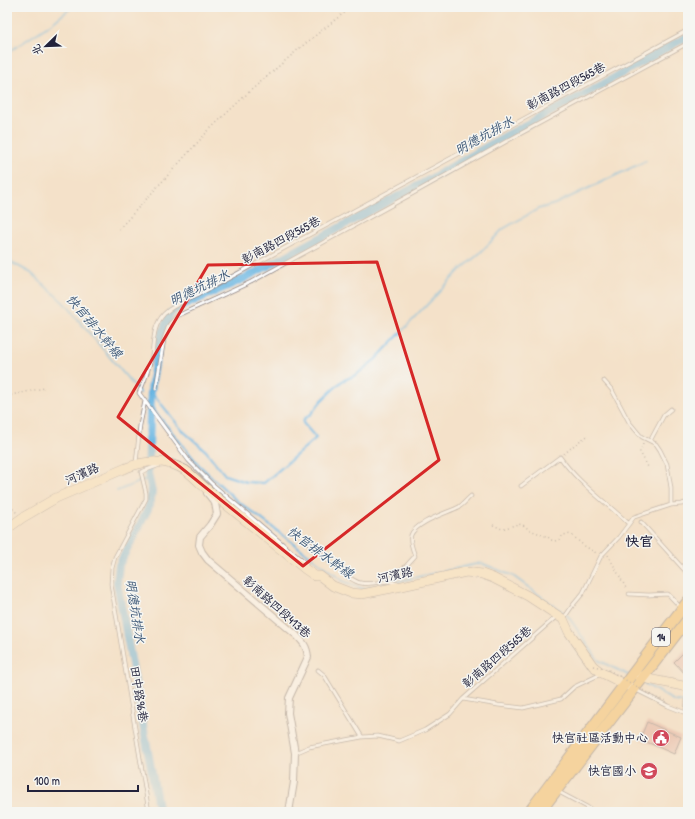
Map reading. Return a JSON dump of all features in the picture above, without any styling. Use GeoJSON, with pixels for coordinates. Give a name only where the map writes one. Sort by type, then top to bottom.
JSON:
{"type":"FeatureCollection","features":[{"type":"Feature","properties":{"kind":"main road","name":"14"},"geometry":{"type":"LineString","coordinates":[[529,812],[634,672],[686,609]]}},
{"type":"Feature","properties":{"kind":"main road","name":"14"},"geometry":{"type":"LineString","coordinates":[[540,812],[688,619]]}},
{"type":"Feature","properties":{"kind":"street","name":"河濱路"},"geometry":{"type":"LineString","coordinates":[[7,529],[22,518],[56,498],[136,464],[151,461],[168,463],[186,471],[305,569],[315,576],[320,576],[333,586],[351,594],[362,594],[466,572],[493,578],[528,596],[560,618],[593,666],[602,673],[634,689]]}},
{"type":"Feature","properties":{"kind":"street","name":"彰南路四段413巷"},"geometry":{"type":"LineString","coordinates":[[202,485],[215,503],[217,514],[200,537],[199,545],[202,552],[208,560],[296,635],[304,643],[307,650],[308,657],[289,698],[288,713],[295,753],[294,782],[289,812]]}},
{"type":"Feature","properties":{"kind":"street"},"geometry":{"type":"LineString","coordinates":[[634,672],[643,678],[688,688]]}},
{"type":"Feature","properties":{"kind":"lane","name":"彰南路四段565巷"},"geometry":{"type":"LineString","coordinates":[[145,401],[139,393],[145,381],[152,355],[154,333],[158,322],[173,307],[196,296],[688,30]]}},
{"type":"Feature","properties":{"kind":"lane"},"geometry":{"type":"LineString","coordinates":[[156,388],[164,339],[169,325],[177,316],[251,282],[688,42]]}},
{"type":"Feature","properties":{"kind":"lane"},"geometry":{"type":"LineString","coordinates":[[180,304],[184,312]]}},
{"type":"Feature","properties":{"kind":"lane"},"geometry":{"type":"LineString","coordinates":[[604,380],[612,390],[629,422],[639,434],[645,439],[656,444],[660,450],[667,464],[671,488],[671,505]]}},
{"type":"Feature","properties":{"kind":"lane"},"geometry":{"type":"LineString","coordinates":[[136,464],[140,425],[145,401]]}},
{"type":"Feature","properties":{"kind":"lane"},"geometry":{"type":"LineString","coordinates":[[145,401],[189,461],[212,484],[320,576]]}},
{"type":"Feature","properties":{"kind":"lane"},"geometry":{"type":"LineString","coordinates":[[650,441],[664,415],[671,409]]}},
{"type":"Feature","properties":{"kind":"lane"},"geometry":{"type":"LineString","coordinates":[[521,486],[560,457],[566,466],[583,483],[629,524]]}},
{"type":"Feature","properties":{"kind":"lane","name":"田中路96巷"},"geometry":{"type":"LineString","coordinates":[[149,812],[113,592],[112,568],[116,557],[146,499],[141,472],[168,463]]}},
{"type":"Feature","properties":{"kind":"lane"},"geometry":{"type":"LineString","coordinates":[[389,581],[415,556],[411,535],[415,529],[422,524],[461,506],[471,496]]}},
{"type":"Feature","properties":{"kind":"lane","name":"彰南路四段565巷"},"geometry":{"type":"LineString","coordinates":[[295,753],[309,747],[362,737],[378,736],[399,741],[425,730],[450,714],[463,699],[560,618],[573,605],[583,593],[601,556],[619,537],[634,517],[671,505],[688,502]]}},
{"type":"Feature","properties":{"kind":"lane"},"geometry":{"type":"LineString","coordinates":[[641,522],[688,574]]}},
{"type":"Feature","properties":{"kind":"lane"},"geometry":{"type":"LineString","coordinates":[[304,539],[340,571],[359,583],[367,584],[389,581],[402,586]]}},
{"type":"Feature","properties":{"kind":"lane"},"geometry":{"type":"LineString","coordinates":[[629,594],[668,594],[686,609]]}},
{"type":"Feature","properties":{"kind":"lane"},"geometry":{"type":"LineString","coordinates":[[318,670],[324,675],[362,737]]}},
{"type":"Feature","properties":{"kind":"lane"},"geometry":{"type":"LineString","coordinates":[[463,699],[523,708],[561,698],[574,687],[602,673]]}},
{"type":"Feature","properties":{"kind":"lane"},"geometry":{"type":"LineString","coordinates":[[634,689],[686,713],[688,688]]}},
{"type":"Feature","properties":{"kind":"lane"},"geometry":{"type":"LineString","coordinates":[[557,791],[594,812]]}},
{"type":"Feature","properties":{"kind":"path"},"geometry":{"type":"LineString","coordinates":[[119,229],[209,130],[249,92],[301,47],[353,7]]}},
{"type":"Feature","properties":{"kind":"path"},"geometry":{"type":"LineString","coordinates":[[7,396],[44,388]]}},
{"type":"Feature","properties":{"kind":"path"},"geometry":{"type":"LineString","coordinates":[[560,457],[589,435]]}},
{"type":"Feature","properties":{"kind":"path"},"geometry":{"type":"LineString","coordinates":[[645,439],[640,452],[648,468]]}},
{"type":"Feature","properties":{"kind":"path"},"geometry":{"type":"LineString","coordinates":[[7,503],[22,518]]}},
{"type":"Feature","properties":{"kind":"path"},"geometry":{"type":"LineString","coordinates":[[493,525],[502,529],[518,524],[523,525],[530,530],[555,541],[560,539],[563,535],[568,534],[601,556]]}},
{"type":"Feature","properties":{"kind":"path"},"geometry":{"type":"LineString","coordinates":[[605,551],[629,594]]}},
{"type":"Feature","properties":{"kind":"path"},"geometry":{"type":"LineString","coordinates":[[593,666],[607,669],[656,698],[667,701],[668,706]]}},
{"type":"Feature","properties":{"kind":"highlighted area"},"geometry":{"type":"Polygon","coordinates":[[[377,262],[439,460],[303,566],[118,417],[208,265],[377,262]]]}},
{"type":"Feature","properties":{"kind":"building"},"geometry":{"type":"Polygon","coordinates":[[[688,648],[688,677],[674,662],[688,648]]]}},
{"type":"Feature","properties":{"kind":"building","name":"快官社區活動中心"},"geometry":{"type":"Polygon","coordinates":[[[647,722],[681,737],[674,754],[640,739],[647,722]]]}},
{"type":"Feature","properties":{"kind":"waterway"},"geometry":{"type":"LineString","coordinates":[[7,53],[51,24],[72,7]]}},
{"type":"Feature","properties":{"kind":"waterway","name":"明德坑排水"},"geometry":{"type":"LineString","coordinates":[[159,812],[117,582],[119,565],[148,509],[152,492],[148,474],[151,391],[159,341],[169,316],[178,308],[243,279],[421,184],[688,36]]}},
{"type":"Feature","properties":{"kind":"waterway"},"geometry":{"type":"LineString","coordinates":[[151,391],[182,430],[206,451],[225,475],[246,482],[264,483],[316,438],[303,423],[304,419],[311,414],[322,400],[342,381],[356,375],[376,359],[458,272],[480,253],[503,229],[538,209],[555,204],[646,161]]}},
{"type":"Feature","properties":{"kind":"waterway","name":"快官排水幹線"},"geometry":{"type":"LineString","coordinates":[[7,260],[31,273],[64,303],[140,393]]}},
{"type":"Feature","properties":{"kind":"waterway","name":"快官排水幹線"},"geometry":{"type":"LineString","coordinates":[[148,403],[199,465],[235,499],[343,581],[363,589],[481,563],[513,576],[568,616],[598,660],[628,675]]}},
{"type":"Feature","properties":{"kind":"waterway"},"geometry":{"type":"LineString","coordinates":[[117,491],[149,478]]}},
{"type":"Feature","properties":{"kind":"waterway","name":"快官排水幹線"},"geometry":{"type":"LineString","coordinates":[[642,682],[674,701],[687,702]]}},
{"type":"Feature","properties":{"kind":"place","name":"快官社區活動中心"},"geometry":{"type":"Point","coordinates":[661,738]}},
{"type":"Feature","properties":{"kind":"place","name":"快官國小"},"geometry":{"type":"Point","coordinates":[649,771]}},
{"type":"Feature","properties":{"kind":"district","name":"快官"},"geometry":{"type":"Point","coordinates":[639,541]}}]}
